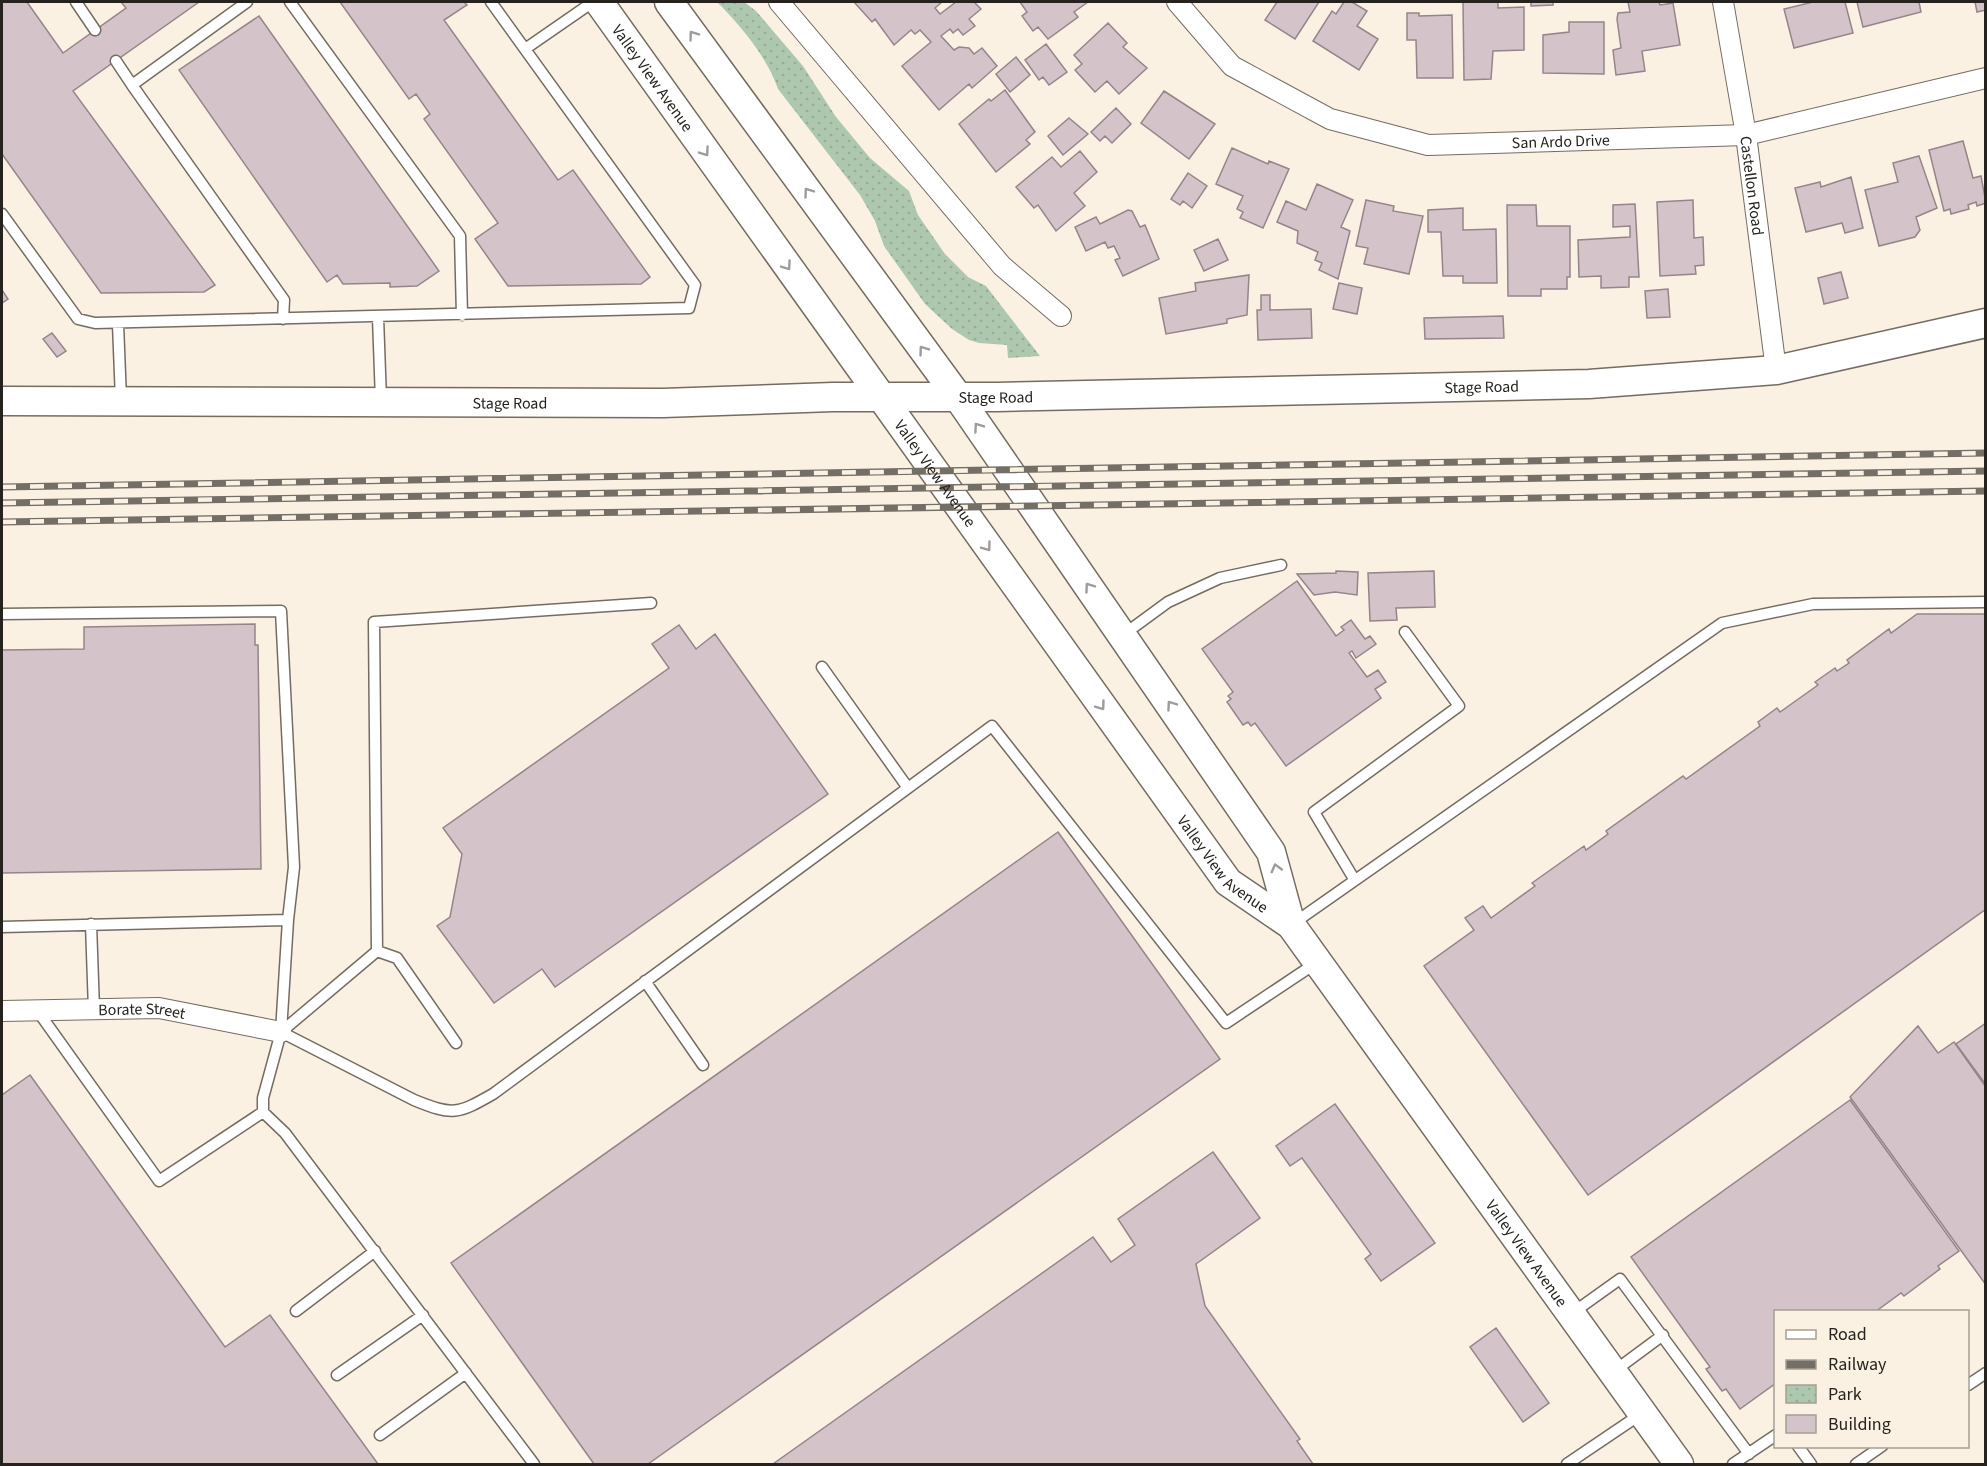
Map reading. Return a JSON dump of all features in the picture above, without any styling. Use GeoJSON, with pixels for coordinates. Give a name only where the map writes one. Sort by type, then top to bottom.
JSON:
{"type":"FeatureCollection","features":[{"type":"Feature","properties":{"kind":"main road","name":"Valley View Avenue"},"geometry":{"type":"LineString","coordinates":[[599,2],[1227,882],[1291,925],[1679,1464]]}},
{"type":"Feature","properties":{"kind":"main road","name":"Valley View Avenue"},"geometry":{"type":"LineString","coordinates":[[669,2],[958,397],[1272,852],[1291,925]]}},
{"type":"Feature","properties":{"kind":"main road","name":"Stage Road"},"geometry":{"type":"LineString","coordinates":[[2,401],[663,403],[1589,384],[1776,370],[1986,323]]}},
{"type":"Feature","properties":{"kind":"street"},"geometry":{"type":"LineString","coordinates":[[779,2],[1002,266],[1060,316]]}},
{"type":"Feature","properties":{"kind":"street","name":"San Ardo Drive"},"geometry":{"type":"LineString","coordinates":[[1177,2],[1232,66],[1330,118],[1428,145],[1746,135],[1986,78]]}},
{"type":"Feature","properties":{"kind":"street","name":"Castellon Road"},"geometry":{"type":"LineString","coordinates":[[1723,2],[1746,135],[1776,370]]}},
{"type":"Feature","properties":{"kind":"street","name":"Borate Street"},"geometry":{"type":"LineString","coordinates":[[2,1011],[159,1008],[281,1032]]}},
{"type":"Feature","properties":{"kind":"lane"},"geometry":{"type":"LineString","coordinates":[[76,2],[95,30]]}},
{"type":"Feature","properties":{"kind":"lane"},"geometry":{"type":"LineString","coordinates":[[132,85],[247,2]]}},
{"type":"Feature","properties":{"kind":"lane"},"geometry":{"type":"LineString","coordinates":[[290,2],[460,236],[462,315]]}},
{"type":"Feature","properties":{"kind":"lane"},"geometry":{"type":"LineString","coordinates":[[2,214],[78,319],[118,324],[690,308],[695,285],[491,2]]}},
{"type":"Feature","properties":{"kind":"lane"},"geometry":{"type":"LineString","coordinates":[[525,49],[593,2]]}},
{"type":"Feature","properties":{"kind":"lane"},"geometry":{"type":"LineString","coordinates":[[116,61],[284,300],[283,320]]}},
{"type":"Feature","properties":{"kind":"lane"},"geometry":{"type":"LineString","coordinates":[[378,317],[381,401]]}},
{"type":"Feature","properties":{"kind":"lane"},"geometry":{"type":"LineString","coordinates":[[118,324],[121,400]]}},
{"type":"Feature","properties":{"kind":"lane"},"geometry":{"type":"LineString","coordinates":[[1122,635],[1168,602],[1220,578],[1281,565]]}},
{"type":"Feature","properties":{"kind":"lane"},"geometry":{"type":"LineString","coordinates":[[1291,925],[1722,623],[1813,604],[1986,602]]}},
{"type":"Feature","properties":{"kind":"lane"},"geometry":{"type":"LineString","coordinates":[[377,951],[374,622],[651,603]]}},
{"type":"Feature","properties":{"kind":"lane"},"geometry":{"type":"LineString","coordinates":[[2,614],[281,611],[294,867],[288,920],[281,1032],[263,1098],[263,1112],[285,1132],[534,1464]]}},
{"type":"Feature","properties":{"kind":"lane"},"geometry":{"type":"LineString","coordinates":[[1354,879],[1314,812],[1459,706],[1405,632]]}},
{"type":"Feature","properties":{"kind":"lane"},"geometry":{"type":"LineString","coordinates":[[822,667],[908,788]]}},
{"type":"Feature","properties":{"kind":"lane"},"geometry":{"type":"LineString","coordinates":[[281,1032],[414,1100],[436,1109],[463,1111],[493,1094],[992,726],[1226,1023],[1318,962]]}},
{"type":"Feature","properties":{"kind":"lane"},"geometry":{"type":"LineString","coordinates":[[2,927],[288,920]]}},
{"type":"Feature","properties":{"kind":"lane"},"geometry":{"type":"LineString","coordinates":[[91,924],[94,1010]]}},
{"type":"Feature","properties":{"kind":"lane"},"geometry":{"type":"LineString","coordinates":[[281,1032],[377,951]]}},
{"type":"Feature","properties":{"kind":"lane"},"geometry":{"type":"LineString","coordinates":[[377,951],[397,958],[456,1043]]}},
{"type":"Feature","properties":{"kind":"lane"},"geometry":{"type":"LineString","coordinates":[[645,981],[703,1065]]}},
{"type":"Feature","properties":{"kind":"lane"},"geometry":{"type":"LineString","coordinates":[[37,1010],[159,1181],[263,1112]]}},
{"type":"Feature","properties":{"kind":"lane"},"geometry":{"type":"LineString","coordinates":[[296,1311],[375,1251]]}},
{"type":"Feature","properties":{"kind":"lane"},"geometry":{"type":"LineString","coordinates":[[1571,1314],[1620,1279],[1749,1454]]}},
{"type":"Feature","properties":{"kind":"lane"},"geometry":{"type":"LineString","coordinates":[[337,1375],[423,1315]]}},
{"type":"Feature","properties":{"kind":"lane"},"geometry":{"type":"LineString","coordinates":[[1612,1372],[1663,1335]]}},
{"type":"Feature","properties":{"kind":"lane"},"geometry":{"type":"LineString","coordinates":[[1969,1384],[1986,1372]]}},
{"type":"Feature","properties":{"kind":"lane"},"geometry":{"type":"LineString","coordinates":[[380,1435],[466,1373]]}},
{"type":"Feature","properties":{"kind":"lane"},"geometry":{"type":"LineString","coordinates":[[1567,1464],[1642,1413]]}},
{"type":"Feature","properties":{"kind":"lane"},"geometry":{"type":"LineString","coordinates":[[1733,1464],[1774,1436]]}},
{"type":"Feature","properties":{"kind":"lane"},"geometry":{"type":"LineString","coordinates":[[1799,1448],[1811,1464]]}},
{"type":"Feature","properties":{"kind":"lane"},"geometry":{"type":"LineString","coordinates":[[1856,1464],[1879,1448]]}},
{"type":"Feature","properties":{"kind":"green space"},"geometry":{"type":"Polygon","coordinates":[[[717,2],[744,2],[756,11],[803,66],[836,117],[870,158],[909,191],[918,215],[945,254],[968,277],[986,286],[1040,356],[1008,358],[1007,345],[969,340],[952,329],[925,304],[884,246],[875,221],[860,195],[778,89],[767,65],[752,42],[717,2]]]}},
{"type":"Feature","properties":{"kind":"building"},"geometry":{"type":"Polygon","coordinates":[[[2,2],[27,2],[63,53],[126,8],[121,2],[199,2],[73,91],[215,285],[204,292],[101,293],[2,154],[2,2]]]}},
{"type":"Feature","properties":{"kind":"building"},"geometry":{"type":"Polygon","coordinates":[[[340,2],[464,2],[467,5],[444,20],[558,180],[573,170],[650,277],[641,284],[508,286],[475,239],[498,223],[424,119],[430,114],[416,94],[409,99],[340,2]]]}},
{"type":"Feature","properties":{"kind":"building"},"geometry":{"type":"Polygon","coordinates":[[[854,2],[942,2],[935,8],[940,14],[956,2],[974,2],[981,9],[969,19],[975,26],[963,35],[958,29],[953,33],[950,29],[941,36],[954,50],[959,47],[969,48],[974,54],[982,48],[997,66],[972,88],[969,84],[939,110],[902,66],[931,42],[920,30],[915,34],[911,30],[894,45],[875,19],[872,22],[854,2]]]}},
{"type":"Feature","properties":{"kind":"building"},"geometry":{"type":"Polygon","coordinates":[[[1020,2],[1088,2],[1074,12],[1078,17],[1048,39],[1038,27],[1033,31],[1022,16],[1027,12],[1020,2]]]}},
{"type":"Feature","properties":{"kind":"building"},"geometry":{"type":"Polygon","coordinates":[[[1277,2],[1319,2],[1295,39],[1265,20],[1277,2]]]}},
{"type":"Feature","properties":{"kind":"building"},"geometry":{"type":"Polygon","coordinates":[[[1344,2],[1352,2],[1367,11],[1357,26],[1378,39],[1359,70],[1313,41],[1332,11],[1336,14],[1344,2]]]}},
{"type":"Feature","properties":{"kind":"building"},"geometry":{"type":"Polygon","coordinates":[[[1463,2],[1498,2],[1498,8],[1524,7],[1524,50],[1493,51],[1491,79],[1464,80],[1463,2]]]}},
{"type":"Feature","properties":{"kind":"building"},"geometry":{"type":"Polygon","coordinates":[[[1531,2],[1553,2],[1553,5],[1531,6],[1531,2]]]}},
{"type":"Feature","properties":{"kind":"building"},"geometry":{"type":"Polygon","coordinates":[[[1628,2],[1659,2],[1660,5],[1673,3],[1680,45],[1642,51],[1645,71],[1616,75],[1613,50],[1621,48],[1617,19],[1618,13],[1630,12],[1628,2]]]}},
{"type":"Feature","properties":{"kind":"building"},"geometry":{"type":"Polygon","coordinates":[[[1813,2],[1845,2],[1853,33],[1794,48],[1784,9],[1813,2]]]}},
{"type":"Feature","properties":{"kind":"building"},"geometry":{"type":"Polygon","coordinates":[[[1857,2],[1919,2],[1921,12],[1863,27],[1857,2]]]}},
{"type":"Feature","properties":{"kind":"building"},"geometry":{"type":"Polygon","coordinates":[[[1975,2],[1986,2],[1986,10],[1977,12],[1975,2]]]}},
{"type":"Feature","properties":{"kind":"building"},"geometry":{"type":"Polygon","coordinates":[[[1407,13],[1419,13],[1419,16],[1452,15],[1453,78],[1417,78],[1416,40],[1407,40],[1407,13]]]}},
{"type":"Feature","properties":{"kind":"building"},"geometry":{"type":"Polygon","coordinates":[[[259,16],[439,271],[417,286],[390,287],[390,283],[343,284],[337,275],[327,282],[179,70],[259,16]]]}},
{"type":"Feature","properties":{"kind":"building"},"geometry":{"type":"Polygon","coordinates":[[[1569,22],[1604,22],[1604,74],[1543,73],[1543,35],[1569,32],[1569,22]]]}},
{"type":"Feature","properties":{"kind":"building"},"geometry":{"type":"Polygon","coordinates":[[[1108,23],[1127,43],[1123,47],[1147,68],[1119,94],[1107,81],[1095,92],[1075,70],[1082,64],[1074,55],[1108,23]]]}},
{"type":"Feature","properties":{"kind":"building"},"geometry":{"type":"Polygon","coordinates":[[[1046,44],[1067,72],[1049,85],[1043,77],[1039,80],[1025,60],[1046,44]]]}},
{"type":"Feature","properties":{"kind":"building"},"geometry":{"type":"Polygon","coordinates":[[[1016,57],[1030,75],[1010,92],[996,74],[1016,57]]]}},
{"type":"Feature","properties":{"kind":"building"},"geometry":{"type":"Polygon","coordinates":[[[1005,90],[1035,132],[1026,140],[1030,144],[996,172],[959,124],[989,99],[991,101],[1005,90]]]}},
{"type":"Feature","properties":{"kind":"building"},"geometry":{"type":"Polygon","coordinates":[[[1164,91],[1215,124],[1189,159],[1141,123],[1164,91]]]}},
{"type":"Feature","properties":{"kind":"building"},"geometry":{"type":"Polygon","coordinates":[[[1116,108],[1131,124],[1112,143],[1105,136],[1100,141],[1091,132],[1116,108]]]}},
{"type":"Feature","properties":{"kind":"building"},"geometry":{"type":"Polygon","coordinates":[[[1069,118],[1088,134],[1063,155],[1048,136],[1069,118]]]}},
{"type":"Feature","properties":{"kind":"building"},"geometry":{"type":"Polygon","coordinates":[[[1963,141],[1973,178],[1981,176],[1986,203],[1977,206],[1976,202],[1968,205],[1969,209],[1951,214],[1950,209],[1944,211],[1929,150],[1963,141]]]}},
{"type":"Feature","properties":{"kind":"building"},"geometry":{"type":"Polygon","coordinates":[[[1232,148],[1268,164],[1269,161],[1289,169],[1263,228],[1240,218],[1243,212],[1237,209],[1243,196],[1216,184],[1232,148]]]}},
{"type":"Feature","properties":{"kind":"building"},"geometry":{"type":"Polygon","coordinates":[[[1080,151],[1097,172],[1074,193],[1085,206],[1056,231],[1038,205],[1034,208],[1016,187],[1052,157],[1061,167],[1080,151]]]}},
{"type":"Feature","properties":{"kind":"building"},"geometry":{"type":"Polygon","coordinates":[[[1919,156],[1937,208],[1916,217],[1920,230],[1915,237],[1879,246],[1865,190],[1898,182],[1893,163],[1919,156]]]}},
{"type":"Feature","properties":{"kind":"building"},"geometry":{"type":"Polygon","coordinates":[[[1188,173],[1207,186],[1192,208],[1183,201],[1180,205],[1171,199],[1188,173]]]}},
{"type":"Feature","properties":{"kind":"building"},"geometry":{"type":"Polygon","coordinates":[[[1851,177],[1863,228],[1845,233],[1842,223],[1806,232],[1795,188],[1820,182],[1821,187],[1851,177]]]}},
{"type":"Feature","properties":{"kind":"building"},"geometry":{"type":"Polygon","coordinates":[[[1317,184],[1353,200],[1341,227],[1350,231],[1338,279],[1319,270],[1322,263],[1315,260],[1318,252],[1297,243],[1298,231],[1277,222],[1286,201],[1306,210],[1317,184]]]}},
{"type":"Feature","properties":{"kind":"building"},"geometry":{"type":"Polygon","coordinates":[[[1366,200],[1394,206],[1393,211],[1423,216],[1409,274],[1364,264],[1368,248],[1356,246],[1366,200]]]}},
{"type":"Feature","properties":{"kind":"building"},"geometry":{"type":"Polygon","coordinates":[[[1693,200],[1694,238],[1703,237],[1704,265],[1695,266],[1696,274],[1660,276],[1657,202],[1693,200]]]}},
{"type":"Feature","properties":{"kind":"building"},"geometry":{"type":"Polygon","coordinates":[[[1635,204],[1639,277],[1629,277],[1629,287],[1601,288],[1601,276],[1579,277],[1578,240],[1630,237],[1630,226],[1613,227],[1613,205],[1635,204]]]}},
{"type":"Feature","properties":{"kind":"building"},"geometry":{"type":"Polygon","coordinates":[[[1507,205],[1536,205],[1537,226],[1570,226],[1570,277],[1567,277],[1567,289],[1541,289],[1541,296],[1508,296],[1507,205]]]}},
{"type":"Feature","properties":{"kind":"building"},"geometry":{"type":"Polygon","coordinates":[[[1463,208],[1463,230],[1496,229],[1497,283],[1463,283],[1463,276],[1443,276],[1441,232],[1428,232],[1428,210],[1463,208]]]}},
{"type":"Feature","properties":{"kind":"building"},"geometry":{"type":"Polygon","coordinates":[[[1128,210],[1132,211],[1140,227],[1145,225],[1159,259],[1123,276],[1115,260],[1120,258],[1114,246],[1108,248],[1105,242],[1086,251],[1075,227],[1096,217],[1100,224],[1128,210]]]}},
{"type":"Feature","properties":{"kind":"building"},"geometry":{"type":"Polygon","coordinates":[[[1218,239],[1228,260],[1204,271],[1194,250],[1218,239]]]}},
{"type":"Feature","properties":{"kind":"building"},"geometry":{"type":"Polygon","coordinates":[[[1841,272],[1848,298],[1824,304],[1818,278],[1841,272]]]}},
{"type":"Feature","properties":{"kind":"building"},"geometry":{"type":"Polygon","coordinates":[[[1249,275],[1247,315],[1227,319],[1227,323],[1166,334],[1159,298],[1196,291],[1195,283],[1249,275]]]}},
{"type":"Feature","properties":{"kind":"building"},"geometry":{"type":"Polygon","coordinates":[[[1339,283],[1362,288],[1357,314],[1333,309],[1339,283]]]}},
{"type":"Feature","properties":{"kind":"building"},"geometry":{"type":"Polygon","coordinates":[[[1668,289],[1670,317],[1647,318],[1645,291],[1668,289]]]}},
{"type":"Feature","properties":{"kind":"building"},"geometry":{"type":"Polygon","coordinates":[[[2,290],[8,299],[2,303],[2,290]]]}},
{"type":"Feature","properties":{"kind":"building"},"geometry":{"type":"Polygon","coordinates":[[[1261,295],[1270,295],[1270,310],[1311,309],[1312,338],[1258,340],[1257,310],[1261,310],[1261,295]]]}},
{"type":"Feature","properties":{"kind":"building"},"geometry":{"type":"Polygon","coordinates":[[[1503,316],[1504,338],[1425,339],[1424,318],[1503,316]]]}},
{"type":"Feature","properties":{"kind":"building"},"geometry":{"type":"Polygon","coordinates":[[[52,333],[66,351],[57,357],[43,339],[52,333]]]}},
{"type":"Feature","properties":{"kind":"building"},"geometry":{"type":"Polygon","coordinates":[[[1336,571],[1358,572],[1357,595],[1335,592],[1314,595],[1297,574],[1336,573],[1336,571]]]}},
{"type":"Feature","properties":{"kind":"building"},"geometry":{"type":"Polygon","coordinates":[[[1434,571],[1435,607],[1396,608],[1397,620],[1370,621],[1368,573],[1434,571]]]}},
{"type":"Feature","properties":{"kind":"building"},"geometry":{"type":"Polygon","coordinates":[[[1297,581],[1336,636],[1344,630],[1341,627],[1351,620],[1365,639],[1370,636],[1376,644],[1356,658],[1352,651],[1349,653],[1367,677],[1378,670],[1386,682],[1375,689],[1381,698],[1286,766],[1255,723],[1251,726],[1248,722],[1243,725],[1227,702],[1231,699],[1228,696],[1233,692],[1202,649],[1297,581]]]}},
{"type":"Feature","properties":{"kind":"building"},"geometry":{"type":"Polygon","coordinates":[[[1917,614],[1986,614],[1986,909],[1588,1195],[1424,966],[1474,930],[1465,918],[1483,906],[1491,918],[1535,886],[1532,883],[1584,846],[1586,850],[1608,834],[1606,831],[1683,776],[1686,779],[1760,726],[1758,722],[1777,708],[1780,712],[1818,685],[1815,682],[1835,668],[1837,671],[1849,663],[1847,660],[1889,629],[1891,633],[1917,614]]]}},
{"type":"Feature","properties":{"kind":"building"},"geometry":{"type":"Polygon","coordinates":[[[255,624],[255,645],[258,645],[261,869],[2,873],[2,650],[84,649],[84,627],[255,624]]]}},
{"type":"Feature","properties":{"kind":"building"},"geometry":{"type":"Polygon","coordinates":[[[679,625],[696,649],[715,634],[828,794],[555,987],[542,969],[494,1003],[437,926],[450,917],[462,854],[443,828],[669,668],[652,644],[679,625]]]}},
{"type":"Feature","properties":{"kind":"building"},"geometry":{"type":"Polygon","coordinates":[[[1058,832],[1220,1059],[648,1464],[594,1464],[451,1263],[1058,832]]]}},
{"type":"Feature","properties":{"kind":"building"},"geometry":{"type":"Polygon","coordinates":[[[1986,1023],[1986,1085],[1956,1044],[1986,1023]]]}},
{"type":"Feature","properties":{"kind":"building"},"geometry":{"type":"Polygon","coordinates":[[[1918,1026],[1938,1053],[1954,1042],[1986,1087],[1986,1285],[1850,1097],[1918,1026]]]}},
{"type":"Feature","properties":{"kind":"building"},"geometry":{"type":"Polygon","coordinates":[[[30,1075],[225,1347],[270,1315],[378,1464],[2,1464],[2,1095],[30,1075]]]}},
{"type":"Feature","properties":{"kind":"building"},"geometry":{"type":"Polygon","coordinates":[[[1850,1100],[1959,1251],[1938,1266],[1940,1269],[1904,1296],[1901,1293],[1878,1310],[1774,1310],[1774,1384],[1740,1409],[1726,1389],[1722,1391],[1706,1369],[1710,1367],[1631,1257],[1850,1100]]]}},
{"type":"Feature","properties":{"kind":"building"},"geometry":{"type":"Polygon","coordinates":[[[1335,1104],[1435,1243],[1381,1281],[1365,1259],[1371,1254],[1302,1158],[1290,1166],[1276,1146],[1335,1104]]]}},
{"type":"Feature","properties":{"kind":"building"},"geometry":{"type":"Polygon","coordinates":[[[1213,1152],[1260,1218],[1196,1264],[1205,1306],[1300,1439],[1297,1441],[1313,1464],[773,1464],[1093,1237],[1111,1262],[1135,1245],[1118,1219],[1213,1152]]]}},
{"type":"Feature","properties":{"kind":"building"},"geometry":{"type":"Polygon","coordinates":[[[1496,1328],[1549,1403],[1523,1422],[1470,1347],[1496,1328]]]}},
{"type":"Feature","properties":{"kind":"railway"},"geometry":{"type":"LineString","coordinates":[[2,487],[1986,453]]}},
{"type":"Feature","properties":{"kind":"railway"},"geometry":{"type":"LineString","coordinates":[[2,503],[1986,471]]}},
{"type":"Feature","properties":{"kind":"railway"},"geometry":{"type":"LineString","coordinates":[[2,522],[1986,491]]}}]}
